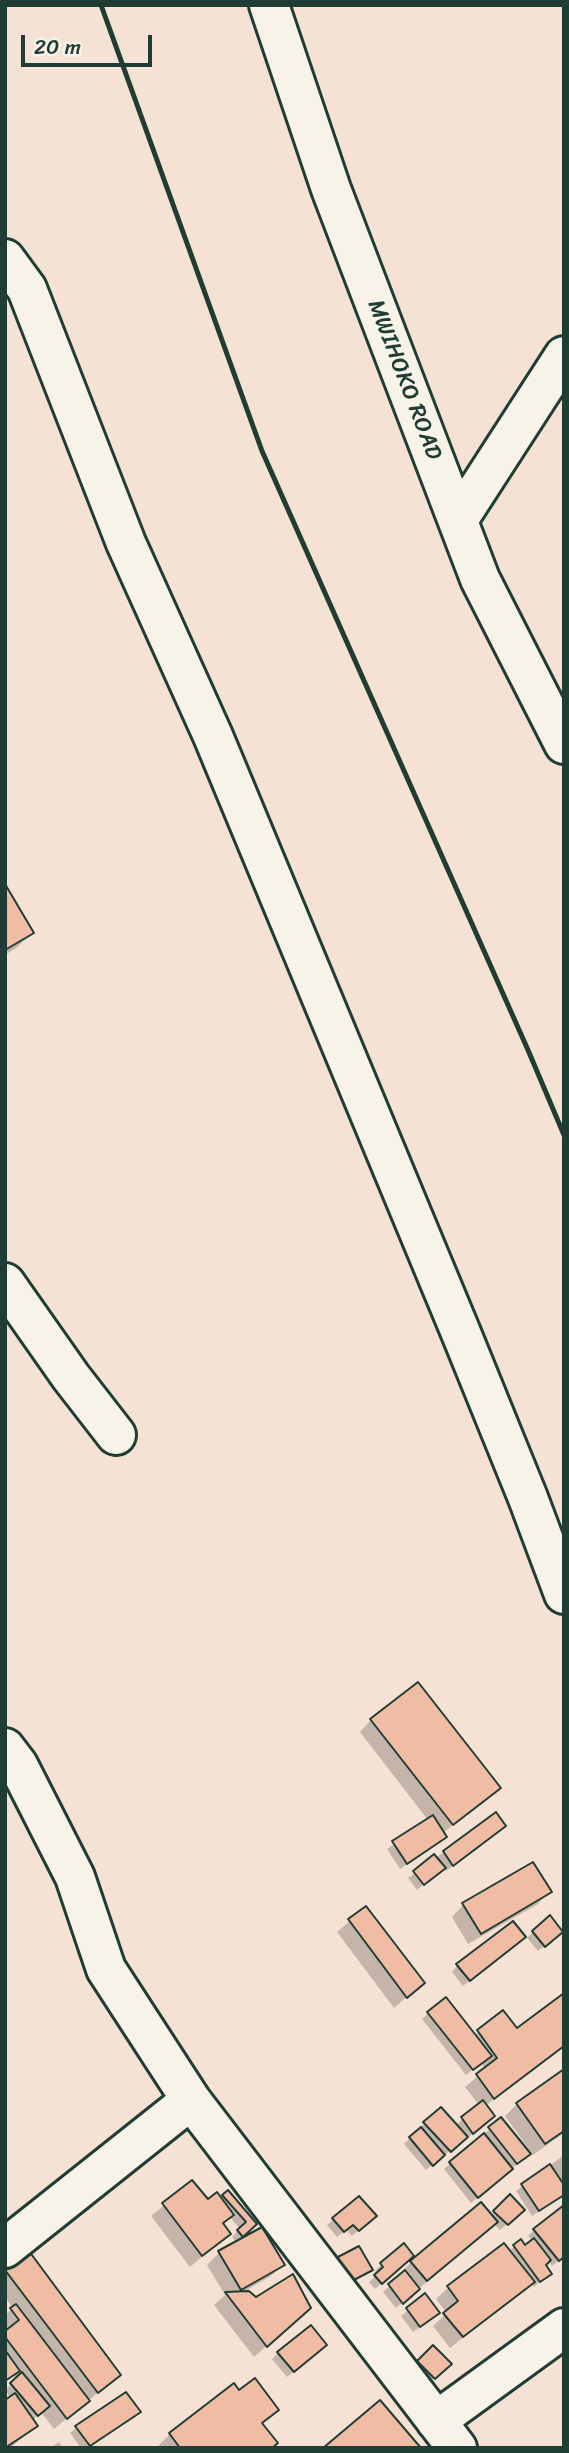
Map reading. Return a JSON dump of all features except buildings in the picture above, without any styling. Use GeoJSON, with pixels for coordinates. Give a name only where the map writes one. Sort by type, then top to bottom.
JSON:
{"type":"FeatureCollection","features":[{"type":"Feature","properties":{"kind":"street","name":"MWIHOKO ROAD"},"geometry":{"type":"LineString","coordinates":[[269,5],[331,189],[480,579],[564,744]]}},
{"type":"Feature","properties":{"kind":"street"},"geometry":{"type":"LineString","coordinates":[[5,260],[27,289],[126,543],[213,736],[461,1333],[564,1594]]}},
{"type":"Feature","properties":{"kind":"street"},"geometry":{"type":"LineString","coordinates":[[458,520],[564,356]]}},
{"type":"Feature","properties":{"kind":"street"},"geometry":{"type":"LineString","coordinates":[[5,1283],[116,1436]]}},
{"type":"Feature","properties":{"kind":"street"},"geometry":{"type":"LineString","coordinates":[[5,1748],[18,1765],[75,1877],[106,1969],[191,2100],[446,2434],[564,2328]]}},
{"type":"Feature","properties":{"kind":"street"},"geometry":{"type":"LineString","coordinates":[[5,2248],[191,2100]]}},
{"type":"Feature","properties":{"kind":"railway"},"geometry":{"type":"LineString","coordinates":[[101,5],[262,451],[564,1135]]}}]}
